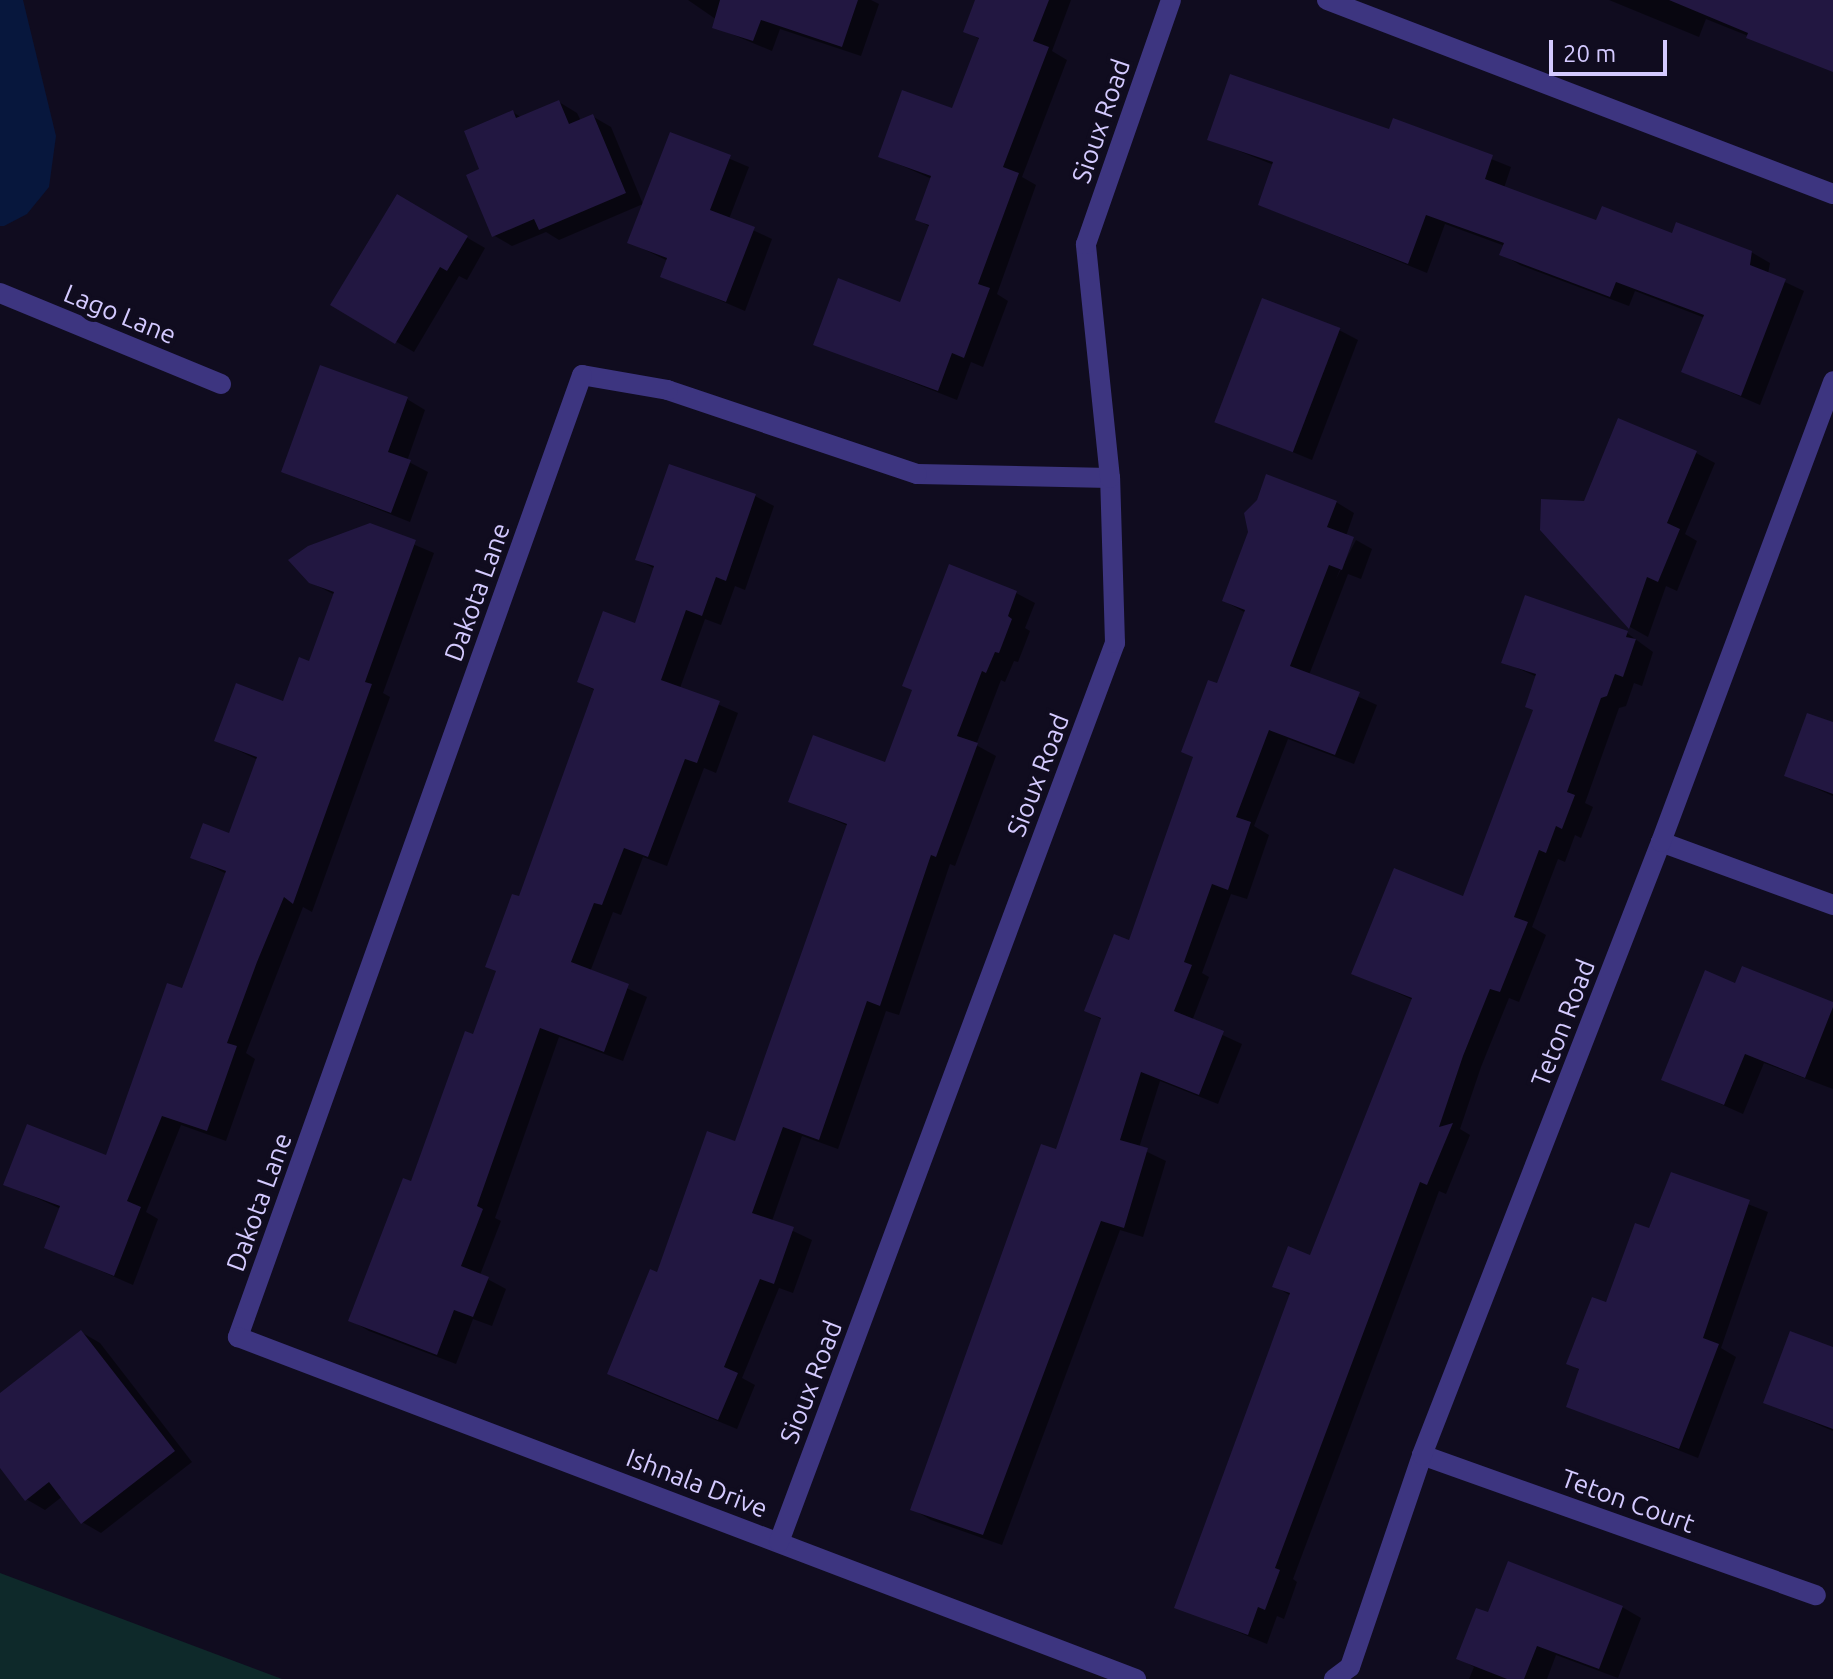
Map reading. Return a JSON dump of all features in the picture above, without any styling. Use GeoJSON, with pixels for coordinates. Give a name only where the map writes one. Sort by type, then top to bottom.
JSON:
{"type":"FeatureCollection","features":[{"type":"Feature","properties":{"kind":"street","name":"Sioux Road"},"geometry":{"type":"LineString","coordinates":[[779,1542],[1115,643],[1110,478],[1086,244],[1171,0]]}},
{"type":"Feature","properties":{"kind":"street"},"geometry":{"type":"LineString","coordinates":[[1327,0],[1833,194]]}},
{"type":"Feature","properties":{"kind":"street","name":"Lago Lane"},"geometry":{"type":"LineString","coordinates":[[0,293],[221,384]]}},
{"type":"Feature","properties":{"kind":"street","name":"Dakota Lane"},"geometry":{"type":"LineString","coordinates":[[238,1337],[582,375],[668,390],[917,474],[1110,478]]}},
{"type":"Feature","properties":{"kind":"street","name":"Teton Road"},"geometry":{"type":"LineString","coordinates":[[1334,1679],[1350,1667],[1422,1455],[1661,842],[1833,381]]}},
{"type":"Feature","properties":{"kind":"street"},"geometry":{"type":"LineString","coordinates":[[1661,842],[1833,905]]}},
{"type":"Feature","properties":{"kind":"street","name":"Ishnala Drive"},"geometry":{"type":"LineString","coordinates":[[238,1337],[1136,1679]]}},
{"type":"Feature","properties":{"kind":"street","name":"Teton Court"},"geometry":{"type":"LineString","coordinates":[[1422,1455],[1816,1595]]}},
{"type":"Feature","properties":{"kind":"green space"},"geometry":{"type":"Polygon","coordinates":[[[0,1573],[282,1679],[0,1679],[0,1573]]]}},
{"type":"Feature","properties":{"kind":"water"},"geometry":{"type":"Polygon","coordinates":[[[0,0],[23,0],[56,136],[49,187],[27,214],[4,226],[0,226],[0,0]]]}},
{"type":"Feature","properties":{"kind":"building"},"geometry":{"type":"Polygon","coordinates":[[[720,0],[858,0],[842,47],[761,20],[753,41],[712,28],[720,0]]]}},
{"type":"Feature","properties":{"kind":"building"},"geometry":{"type":"Polygon","coordinates":[[[975,0],[1049,0],[1033,41],[1049,47],[1003,167],[1019,173],[978,284],[990,288],[964,358],[952,353],[938,391],[813,345],[838,278],[900,302],[929,225],[915,220],[931,176],[878,157],[902,90],[952,108],[979,38],[963,32],[975,0]]]}},
{"type":"Feature","properties":{"kind":"building"},"geometry":{"type":"Polygon","coordinates":[[[1669,0],[1833,0],[1833,72],[1746,38],[1748,33],[1669,0]]]}},
{"type":"Feature","properties":{"kind":"building"},"geometry":{"type":"Polygon","coordinates":[[[1230,74],[1389,129],[1393,118],[1493,155],[1485,179],[1596,220],[1602,206],[1672,233],[1676,222],[1752,251],[1750,265],[1786,279],[1741,396],[1681,372],[1704,315],[1616,282],[1610,297],[1499,255],[1504,243],[1426,215],[1408,264],[1258,205],[1273,162],[1207,140],[1230,74]]]}},
{"type":"Feature","properties":{"kind":"building"},"geometry":{"type":"Polygon","coordinates":[[[559,100],[569,124],[593,114],[626,193],[539,230],[534,219],[492,237],[466,175],[479,169],[464,131],[513,110],[516,118],[559,100]]]}},
{"type":"Feature","properties":{"kind":"building"},"geometry":{"type":"Polygon","coordinates":[[[670,132],[731,155],[710,210],[755,227],[726,302],[660,277],[667,258],[627,243],[670,132]]]}},
{"type":"Feature","properties":{"kind":"building"},"geometry":{"type":"Polygon","coordinates":[[[397,194],[468,236],[447,271],[440,267],[395,344],[330,305],[397,194]]]}},
{"type":"Feature","properties":{"kind":"building"},"geometry":{"type":"Polygon","coordinates":[[[1262,298],[1340,328],[1293,452],[1214,422],[1262,298]]]}},
{"type":"Feature","properties":{"kind":"building"},"geometry":{"type":"Polygon","coordinates":[[[320,365],[408,397],[388,452],[411,460],[391,513],[281,472],[320,365]]]}},
{"type":"Feature","properties":{"kind":"building"},"geometry":{"type":"Polygon","coordinates":[[[1618,418],[1697,451],[1667,523],[1680,529],[1658,582],[1647,577],[1629,629],[1540,530],[1541,499],[1584,501],[1618,418]]]}},
{"type":"Feature","properties":{"kind":"building"},"geometry":{"type":"Polygon","coordinates":[[[669,464],[756,494],[726,581],[716,577],[702,616],[686,610],[661,680],[720,701],[697,763],[685,759],[648,857],[624,848],[602,905],[594,903],[571,962],[629,984],[604,1052],[540,1028],[477,1206],[483,1209],[461,1266],[489,1277],[473,1317],[454,1310],[437,1355],[348,1321],[403,1178],[411,1181],[465,1031],[473,1034],[496,971],[485,967],[512,894],[519,896],[594,689],[577,682],[603,611],[635,623],[654,566],[635,560],[669,464]]]}},
{"type":"Feature","properties":{"kind":"building"},"geometry":{"type":"Polygon","coordinates":[[[1266,474],[1337,501],[1327,527],[1354,537],[1342,570],[1329,565],[1290,666],[1360,692],[1335,755],[1269,730],[1236,817],[1251,822],[1228,890],[1212,884],[1184,962],[1192,965],[1174,1011],[1224,1031],[1199,1095],[1141,1072],[1120,1140],[1148,1148],[1124,1228],[1101,1221],[983,1535],[910,1510],[1041,1144],[1056,1149],[1101,1018],[1084,1011],[1114,934],[1129,940],[1193,757],[1181,752],[1208,680],[1217,683],[1245,610],[1222,601],[1248,532],[1244,513],[1257,500],[1266,474]]]}},
{"type":"Feature","properties":{"kind":"building"},"geometry":{"type":"Polygon","coordinates":[[[370,523],[416,540],[365,682],[372,684],[293,904],[284,897],[227,1043],[237,1046],[207,1131],[162,1116],[127,1201],[141,1207],[114,1276],[44,1248],[60,1206],[3,1185],[27,1124],[106,1155],[167,983],[182,988],[226,871],[190,858],[203,823],[229,833],[257,757],[214,741],[236,683],[283,701],[299,657],[309,661],[334,592],[309,583],[288,560],[308,546],[370,523]]]}},
{"type":"Feature","properties":{"kind":"building"},"geometry":{"type":"Polygon","coordinates":[[[949,564],[1017,591],[1008,616],[1012,619],[999,653],[995,652],[986,673],[982,671],[957,736],[978,743],[936,857],[931,855],[880,1006],[867,1001],[819,1140],[783,1127],[752,1213],[794,1227],[774,1284],[760,1279],[724,1367],[738,1373],[718,1420],[607,1374],[650,1269],[657,1272],[707,1131],[735,1141],[847,824],[788,802],[813,735],[885,762],[912,690],[902,686],[949,564]]]}},
{"type":"Feature","properties":{"kind":"building"},"geometry":{"type":"Polygon","coordinates":[[[1525,595],[1628,631],[1626,637],[1636,639],[1623,677],[1615,674],[1607,696],[1601,698],[1567,792],[1575,795],[1562,829],[1556,826],[1546,853],[1539,850],[1514,917],[1528,922],[1500,992],[1490,989],[1463,1056],[1439,1127],[1453,1123],[1427,1185],[1420,1182],[1275,1568],[1280,1570],[1265,1610],[1258,1607],[1248,1635],[1174,1608],[1290,1293],[1272,1287],[1288,1246],[1310,1255],[1412,998],[1351,974],[1394,868],[1463,896],[1533,710],[1525,707],[1536,674],[1501,663],[1525,595]]]}},
{"type":"Feature","properties":{"kind":"building"},"geometry":{"type":"Polygon","coordinates":[[[1807,713],[1833,722],[1833,794],[1784,776],[1807,713]]]}},
{"type":"Feature","properties":{"kind":"building"},"geometry":{"type":"Polygon","coordinates":[[[1742,966],[1833,1002],[1833,1007],[1805,1078],[1745,1054],[1724,1105],[1661,1080],[1705,970],[1735,983],[1742,966]]]}},
{"type":"Feature","properties":{"kind":"building"},"geometry":{"type":"Polygon","coordinates":[[[1671,1172],[1750,1200],[1703,1338],[1719,1344],[1679,1449],[1566,1407],[1579,1369],[1566,1364],[1592,1297],[1606,1302],[1635,1223],[1649,1228],[1671,1172]]]}},
{"type":"Feature","properties":{"kind":"building"},"geometry":{"type":"Polygon","coordinates":[[[81,1330],[175,1451],[81,1524],[49,1482],[25,1501],[0,1468],[0,1393],[81,1330]]]}},
{"type":"Feature","properties":{"kind":"building"},"geometry":{"type":"Polygon","coordinates":[[[1790,1331],[1833,1347],[1833,1429],[1763,1403],[1790,1331]]]}},
{"type":"Feature","properties":{"kind":"building"},"geometry":{"type":"Polygon","coordinates":[[[1508,1561],[1623,1606],[1599,1669],[1537,1646],[1524,1679],[1507,1679],[1456,1659],[1476,1608],[1488,1612],[1508,1561]]]}}]}
